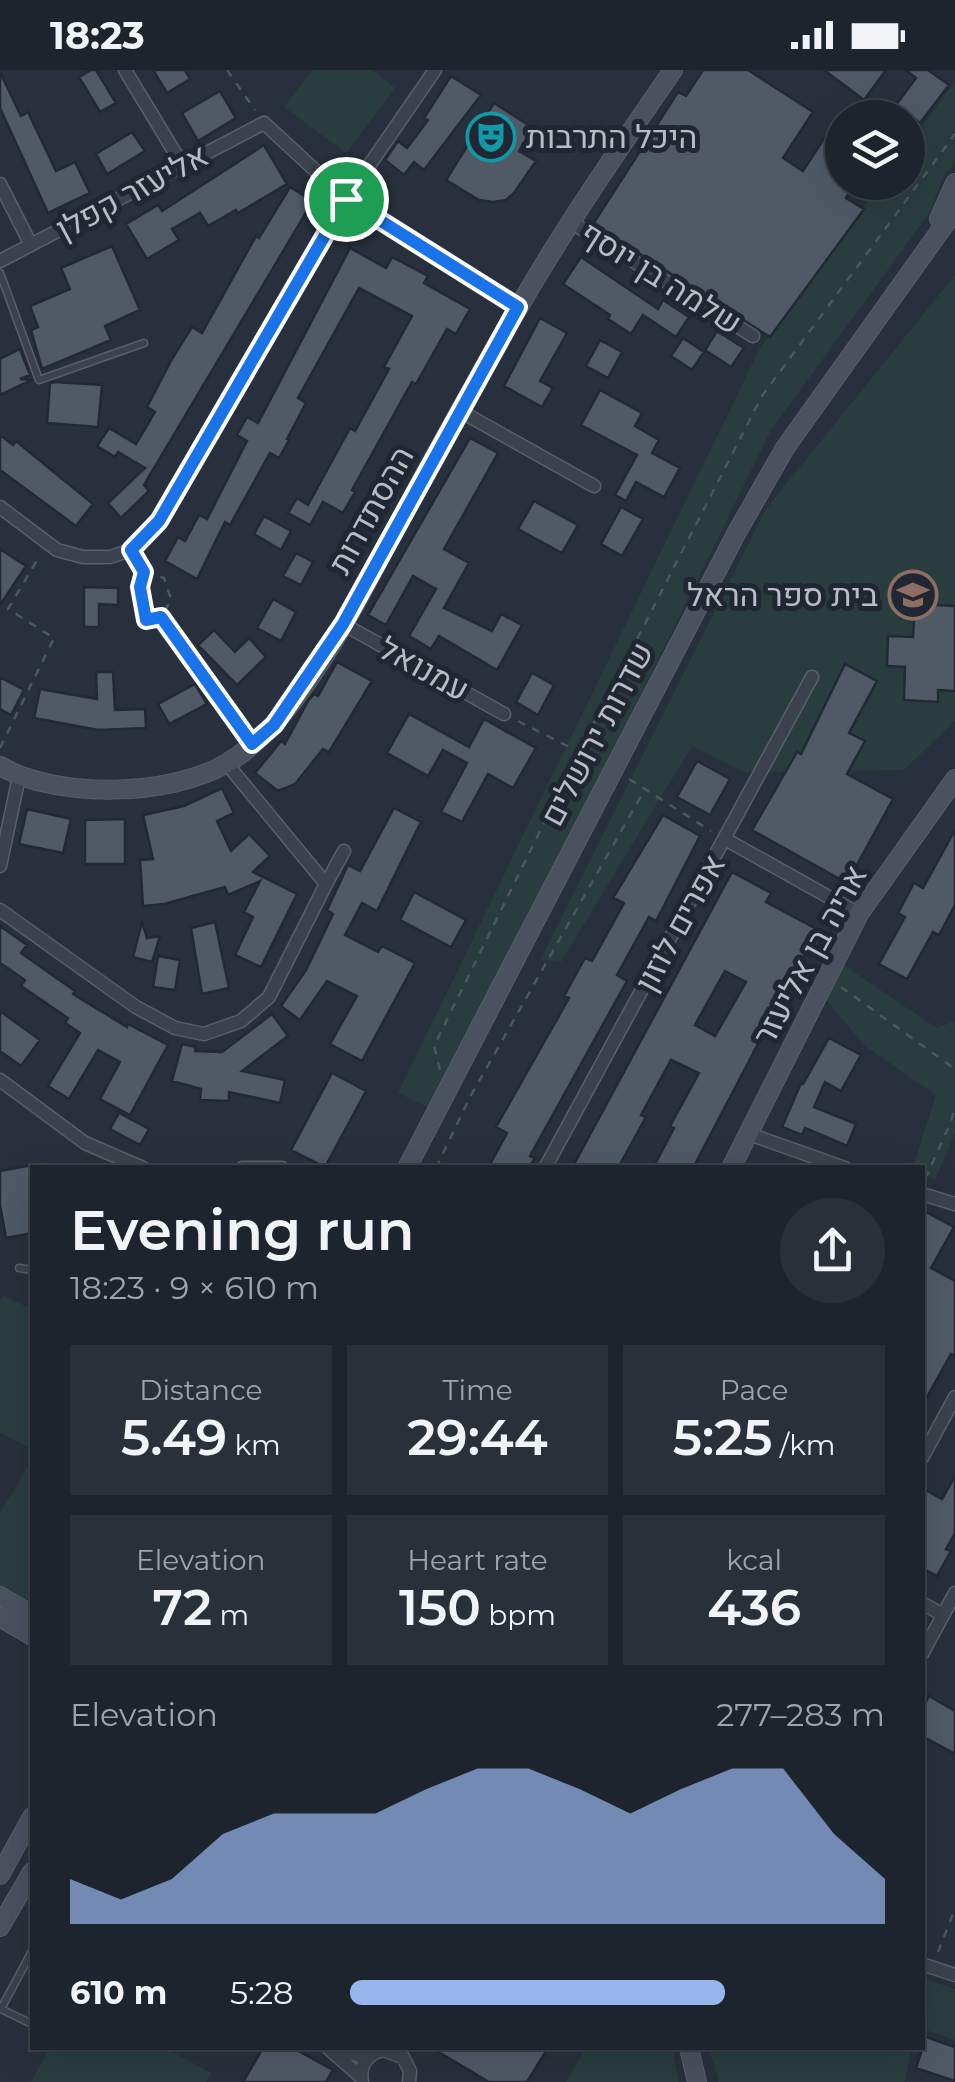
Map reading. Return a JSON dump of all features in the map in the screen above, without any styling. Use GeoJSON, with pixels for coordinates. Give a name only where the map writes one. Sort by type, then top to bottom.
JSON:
{"type":"FeatureCollection","features":[{"type":"Feature","properties":{"kind":"street"},"geometry":{"type":"LineString","coordinates":[[125,70],[183,166]]}},
{"type":"Feature","properties":{"kind":"street"},"geometry":{"type":"LineString","coordinates":[[0,507],[58,550],[84,557],[131,550],[159,521],[346,199],[435,70]]}},
{"type":"Feature","properties":{"kind":"street","name":"ההסתדרות"},"geometry":{"type":"LineString","coordinates":[[0,766],[18,777],[55,785],[146,790],[227,764],[274,725],[343,624],[569,221],[673,70]]}},
{"type":"Feature","properties":{"kind":"street"},"geometry":{"type":"LineString","coordinates":[[264,123],[346,199],[518,307]]}},
{"type":"Feature","properties":{"kind":"street","name":"אליעזר קפלן"},"geometry":{"type":"LineString","coordinates":[[0,261],[264,123]]}},
{"type":"Feature","properties":{"kind":"street","name":"שדרות ירושלים"},"geometry":{"type":"LineString","coordinates":[[929,243],[955,183]]}},
{"type":"Feature","properties":{"kind":"street"},"geometry":{"type":"LineString","coordinates":[[0,184],[31,245]]}},
{"type":"Feature","properties":{"kind":"street","name":"שדרות ירושלים"},"geometry":{"type":"LineString","coordinates":[[409,1165],[736,532],[785,448],[955,210]]}},
{"type":"Feature","properties":{"kind":"street","name":"שלמה בן יוסף"},"geometry":{"type":"LineString","coordinates":[[569,221],[753,336]]}},
{"type":"Feature","properties":{"kind":"street"},"geometry":{"type":"LineString","coordinates":[[460,411],[594,486]]}},
{"type":"Feature","properties":{"kind":"street","name":"עמנואל"},"geometry":{"type":"LineString","coordinates":[[343,624],[504,714]]}},
{"type":"Feature","properties":{"kind":"street","name":"אפרים לוזון"},"geometry":{"type":"LineString","coordinates":[[548,1165],[812,677]]}},
{"type":"Feature","properties":{"kind":"street"},"geometry":{"type":"LineString","coordinates":[[227,764],[326,884]]}},
{"type":"Feature","properties":{"kind":"street"},"geometry":{"type":"LineString","coordinates":[[0,866],[18,777]]}},
{"type":"Feature","properties":{"kind":"street","name":"אריה בן אליעזר"},"geometry":{"type":"LineString","coordinates":[[733,1165],[859,914],[955,779]]}},
{"type":"Feature","properties":{"kind":"street"},"geometry":{"type":"LineString","coordinates":[[725,839],[859,914]]}},
{"type":"Feature","properties":{"kind":"street"},"geometry":{"type":"LineString","coordinates":[[0,910],[136,1008],[176,1028],[204,1034],[241,1021],[269,997],[344,852]]}},
{"type":"Feature","properties":{"kind":"street"},"geometry":{"type":"LineString","coordinates":[[0,1080],[85,1143],[136,1165]]}},
{"type":"Feature","properties":{"kind":"street"},"geometry":{"type":"LineString","coordinates":[[750,1134],[837,1165]]}},
{"type":"Feature","properties":{"kind":"street"},"geometry":{"type":"LineString","coordinates":[[925,1195],[955,1204]]}},
{"type":"Feature","properties":{"kind":"street"},"geometry":{"type":"LineString","coordinates":[[925,1452],[955,1397]]}},
{"type":"Feature","properties":{"kind":"street"},"geometry":{"type":"LineString","coordinates":[[925,1649],[955,1593]]}},
{"type":"Feature","properties":{"kind":"street"},"geometry":{"type":"LineString","coordinates":[[0,1596],[29,1607]]}},
{"type":"Feature","properties":{"kind":"street"},"geometry":{"type":"LineString","coordinates":[[925,1605],[944,1615]]}},
{"type":"Feature","properties":{"kind":"street"},"geometry":{"type":"LineString","coordinates":[[0,1617],[30,1635]]}},
{"type":"Feature","properties":{"kind":"street"},"geometry":{"type":"LineString","coordinates":[[0,1874],[30,1822]]}},
{"type":"Feature","properties":{"kind":"street"},"geometry":{"type":"LineString","coordinates":[[0,1927],[30,1875]]}},
{"type":"Feature","properties":{"kind":"street"},"geometry":{"type":"LineString","coordinates":[[927,1966],[955,1975]]}},
{"type":"Feature","properties":{"kind":"street"},"geometry":{"type":"LineString","coordinates":[[333,2050],[362,2080],[375,2053]]}},
{"type":"Feature","properties":{"kind":"street"},"geometry":{"type":"LineString","coordinates":[[349,2050],[397,2052],[408,2063]]}},
{"type":"Feature","properties":{"kind":"street"},"geometry":{"type":"LineString","coordinates":[[406,2050],[409,2082]]}},
{"type":"Feature","properties":{"kind":"street"},"geometry":{"type":"LineString","coordinates":[[690,2050],[698,2082]]}},
{"type":"Feature","properties":{"kind":"lane"},"geometry":{"type":"LineString","coordinates":[[0,273],[40,380],[144,343]]}},
{"type":"Feature","properties":{"kind":"lane"},"geometry":{"type":"LineString","coordinates":[[19,1268],[30,1270]]}},
{"type":"Feature","properties":{"kind":"lane"},"geometry":{"type":"LineString","coordinates":[[30,1955],[0,2008],[30,2023]]}},
{"type":"Feature","properties":{"kind":"path"},"geometry":{"type":"LineString","coordinates":[[227,70],[264,123]]}},
{"type":"Feature","properties":{"kind":"path"},"geometry":{"type":"LineString","coordinates":[[445,1094],[434,1046],[762,396],[955,134]]}},
{"type":"Feature","properties":{"kind":"path"},"geometry":{"type":"LineString","coordinates":[[0,749],[54,638],[8,609],[48,543]]}},
{"type":"Feature","properties":{"kind":"path"},"geometry":{"type":"LineString","coordinates":[[131,550],[144,572],[164,578],[172,600],[161,617],[146,620],[140,587],[144,572]]}},
{"type":"Feature","properties":{"kind":"path"},"geometry":{"type":"LineString","coordinates":[[161,617],[252,744]]}},
{"type":"Feature","properties":{"kind":"path"},"geometry":{"type":"LineString","coordinates":[[437,1165],[470,1098],[645,789]]}},
{"type":"Feature","properties":{"kind":"path"},"geometry":{"type":"LineString","coordinates":[[828,977],[955,1070]]}},
{"type":"Feature","properties":{"kind":"path"},"geometry":{"type":"LineString","coordinates":[[925,1179],[952,1122],[955,1106]]}},
{"type":"Feature","properties":{"kind":"path"},"geometry":{"type":"LineString","coordinates":[[927,1966],[955,1908]]}},
{"type":"Feature","properties":{"kind":"shaded area"},"geometry":{"type":"Polygon","coordinates":[[[312,70],[372,70],[395,88],[346,153],[284,107],[312,70]]]}},
{"type":"Feature","properties":{"kind":"shaded area"},"geometry":{"type":"Polygon","coordinates":[[[955,81],[955,162],[943,177],[930,212],[771,430],[436,1111],[398,1093],[759,350],[869,200],[925,200],[925,122],[955,81]]]}},
{"type":"Feature","properties":{"kind":"shaded area"},"geometry":{"type":"Polygon","coordinates":[[[955,275],[955,721],[904,770],[744,772],[692,746],[561,962],[541,959],[766,509],[955,275]]]}},
{"type":"Feature","properties":{"kind":"shaded area"},"geometry":{"type":"Polygon","coordinates":[[[843,965],[937,1028],[955,1021],[955,1133],[935,1180],[925,1174],[925,1165],[914,1165],[936,1095],[865,1046],[827,1001],[843,965]]]}},
{"type":"Feature","properties":{"kind":"shaded area"},"geometry":{"type":"Polygon","coordinates":[[[3,1296],[30,1308],[30,1448],[0,1433],[3,1296]]]}},
{"type":"Feature","properties":{"kind":"shaded area"},"geometry":{"type":"Polygon","coordinates":[[[30,1463],[30,1595],[0,1630],[0,1513],[30,1463]]]}},
{"type":"Feature","properties":{"kind":"shaded area"},"geometry":{"type":"Polygon","coordinates":[[[925,1979],[955,1989],[955,2040],[925,2030],[925,1979]]]}},
{"type":"Feature","properties":{"kind":"shaded area"},"geometry":{"type":"Polygon","coordinates":[[[49,2050],[169,2050],[211,2073],[206,2082],[31,2082],[49,2050]]]}},
{"type":"Feature","properties":{"kind":"shaded area"},"geometry":{"type":"Polygon","coordinates":[[[672,2050],[679,2082],[566,2082],[584,2051],[672,2050]]]}},
{"type":"Feature","properties":{"kind":"shaded area"},"geometry":{"type":"Polygon","coordinates":[[[710,2050],[911,2050],[905,2082],[719,2082],[710,2050]]]}},
{"type":"Feature","properties":{"kind":"building"},"geometry":{"type":"Polygon","coordinates":[[[96,70],[116,103],[100,112],[79,77],[96,70]]]}},
{"type":"Feature","properties":{"kind":"building"},"geometry":{"type":"Polygon","coordinates":[[[153,70],[185,70],[190,79],[167,93],[153,70]]]}},
{"type":"Feature","properties":{"kind":"building"},"geometry":{"type":"Polygon","coordinates":[[[703,70],[748,70],[813,112],[783,158],[803,171],[825,137],[825,200],[849,200],[864,209],[770,337],[593,224],[678,92],[686,96],[703,70]]]}},
{"type":"Feature","properties":{"kind":"building"},"geometry":{"type":"Polygon","coordinates":[[[824,70],[886,70],[864,100],[824,70]]]}},
{"type":"Feature","properties":{"kind":"building"},"geometry":{"type":"Polygon","coordinates":[[[906,70],[928,70],[949,85],[925,116],[925,100],[900,100],[916,78],[906,70]]]}},
{"type":"Feature","properties":{"kind":"building"},"geometry":{"type":"Polygon","coordinates":[[[0,72],[21,116],[28,112],[56,171],[75,162],[90,193],[48,213],[0,108],[0,72]]]}},
{"type":"Feature","properties":{"kind":"building"},"geometry":{"type":"Polygon","coordinates":[[[451,76],[481,95],[424,170],[414,162],[404,175],[385,160],[398,141],[407,148],[428,120],[424,118],[451,76]]]}},
{"type":"Feature","properties":{"kind":"building"},"geometry":{"type":"Polygon","coordinates":[[[220,91],[236,118],[198,141],[182,113],[220,91]]]}},
{"type":"Feature","properties":{"kind":"building","name":"היכל התרבות"},"geometry":{"type":"Polygon","coordinates":[[[494,103],[533,128],[519,151],[536,161],[514,193],[506,200],[493,202],[479,200],[446,180],[494,103]]]}},
{"type":"Feature","properties":{"kind":"building"},"geometry":{"type":"Polygon","coordinates":[[[132,132],[145,151],[107,174],[96,154],[132,132]]]}},
{"type":"Feature","properties":{"kind":"building"},"geometry":{"type":"Polygon","coordinates":[[[264,145],[287,184],[208,226],[200,213],[172,229],[179,240],[147,259],[126,224],[158,205],[162,211],[264,145]]]}},
{"type":"Feature","properties":{"kind":"building"},"geometry":{"type":"Polygon","coordinates":[[[290,187],[313,201],[144,485],[149,491],[121,518],[108,503],[145,468],[118,452],[115,457],[97,446],[109,428],[136,444],[155,412],[147,407],[172,359],[192,327],[202,333],[256,236],[259,238],[290,187]]]}},
{"type":"Feature","properties":{"kind":"building"},"geometry":{"type":"Polygon","coordinates":[[[112,246],[140,310],[105,326],[111,340],[42,369],[31,330],[38,327],[30,306],[70,289],[61,268],[112,246]]]}},
{"type":"Feature","properties":{"kind":"building"},"geometry":{"type":"Polygon","coordinates":[[[350,248],[386,268],[392,257],[428,276],[424,283],[470,309],[456,334],[447,329],[416,384],[412,382],[343,513],[323,502],[310,525],[288,513],[297,498],[308,505],[350,428],[355,431],[412,316],[359,288],[298,398],[306,403],[279,458],[270,453],[230,525],[225,522],[197,579],[165,561],[178,537],[185,541],[199,515],[207,519],[247,441],[237,435],[247,417],[258,423],[350,248]]]}},
{"type":"Feature","properties":{"kind":"building"},"geometry":{"type":"Polygon","coordinates":[[[581,257],[658,309],[663,300],[689,317],[676,337],[643,315],[631,334],[563,284],[581,257]]]}},
{"type":"Feature","properties":{"kind":"building"},"geometry":{"type":"Polygon","coordinates":[[[540,318],[567,333],[540,381],[553,388],[542,407],[504,386],[540,318]]]}},
{"type":"Feature","properties":{"kind":"building"},"geometry":{"type":"Polygon","coordinates":[[[717,331],[744,348],[731,367],[705,350],[717,331]]]}},
{"type":"Feature","properties":{"kind":"building"},"geometry":{"type":"Polygon","coordinates":[[[683,338],[704,352],[692,370],[671,356],[683,338]]]}},
{"type":"Feature","properties":{"kind":"building"},"geometry":{"type":"Polygon","coordinates":[[[600,340],[622,352],[608,378],[586,366],[600,340]]]}},
{"type":"Feature","properties":{"kind":"building"},"geometry":{"type":"Polygon","coordinates":[[[20,349],[30,375],[20,379],[32,380],[0,395],[0,359],[20,349]]]}},
{"type":"Feature","properties":{"kind":"building"},"geometry":{"type":"Polygon","coordinates":[[[50,383],[102,385],[98,427],[47,423],[50,383]]]}},
{"type":"Feature","properties":{"kind":"building"},"geometry":{"type":"Polygon","coordinates":[[[600,390],[642,413],[635,426],[659,440],[652,453],[680,468],[664,497],[636,482],[626,501],[615,495],[637,455],[581,425],[600,390]]]}},
{"type":"Feature","properties":{"kind":"building"},"geometry":{"type":"Polygon","coordinates":[[[0,435],[13,445],[16,441],[93,504],[76,526],[0,470],[0,435]]]}},
{"type":"Feature","properties":{"kind":"building"},"geometry":{"type":"Polygon","coordinates":[[[470,438],[498,453],[444,549],[469,563],[444,608],[492,631],[501,614],[522,625],[497,670],[439,636],[431,649],[409,636],[436,589],[413,576],[386,625],[368,615],[470,438]]]}},
{"type":"Feature","properties":{"kind":"building"},"geometry":{"type":"Polygon","coordinates":[[[534,501],[578,525],[562,553],[518,529],[534,501]]]}},
{"type":"Feature","properties":{"kind":"building"},"geometry":{"type":"Polygon","coordinates":[[[621,507],[643,519],[622,556],[601,544],[621,507]]]}},
{"type":"Feature","properties":{"kind":"building"},"geometry":{"type":"Polygon","coordinates":[[[264,516],[291,531],[281,550],[254,534],[264,516]]]}},
{"type":"Feature","properties":{"kind":"building"},"geometry":{"type":"Polygon","coordinates":[[[0,549],[26,566],[0,605],[0,549]]]}},
{"type":"Feature","properties":{"kind":"building"},"geometry":{"type":"Polygon","coordinates":[[[296,553],[313,562],[301,585],[283,576],[296,553]]]}},
{"type":"Feature","properties":{"kind":"building"},"geometry":{"type":"Polygon","coordinates":[[[84,587],[118,588],[118,605],[99,604],[99,627],[84,627],[84,587]]]}},
{"type":"Feature","properties":{"kind":"building"},"geometry":{"type":"Polygon","coordinates":[[[273,599],[296,612],[281,641],[257,628],[273,599]]]}},
{"type":"Feature","properties":{"kind":"building"},"geometry":{"type":"Polygon","coordinates":[[[915,604],[955,606],[955,691],[938,690],[938,702],[904,700],[905,667],[887,666],[888,636],[913,637],[915,604]]]}},
{"type":"Feature","properties":{"kind":"building"},"geometry":{"type":"Polygon","coordinates":[[[214,630],[235,652],[249,638],[266,657],[237,685],[198,645],[214,630]]]}},
{"type":"Feature","properties":{"kind":"building"},"geometry":{"type":"Polygon","coordinates":[[[337,662],[372,681],[329,752],[323,749],[295,784],[278,791],[255,773],[281,741],[285,744],[308,701],[314,694],[318,696],[337,662]]]}},
{"type":"Feature","properties":{"kind":"building"},"geometry":{"type":"Polygon","coordinates":[[[845,664],[877,681],[849,733],[865,741],[847,774],[893,799],[847,883],[752,830],[797,752],[801,754],[845,664]]]}},
{"type":"Feature","properties":{"kind":"building"},"geometry":{"type":"Polygon","coordinates":[[[96,672],[113,672],[115,710],[145,709],[146,728],[98,730],[34,718],[40,689],[97,699],[96,672]]]}},
{"type":"Feature","properties":{"kind":"building"},"geometry":{"type":"Polygon","coordinates":[[[532,673],[554,685],[538,715],[516,702],[532,673]]]}},
{"type":"Feature","properties":{"kind":"building"},"geometry":{"type":"Polygon","coordinates":[[[0,677],[24,690],[11,715],[0,709],[0,677]]]}},
{"type":"Feature","properties":{"kind":"building"},"geometry":{"type":"Polygon","coordinates":[[[195,684],[207,704],[169,724],[158,704],[195,684]]]}},
{"type":"Feature","properties":{"kind":"building"},"geometry":{"type":"Polygon","coordinates":[[[409,714],[469,747],[484,719],[536,748],[513,788],[488,774],[462,822],[441,812],[467,763],[443,750],[428,776],[387,753],[409,714]]]}},
{"type":"Feature","properties":{"kind":"building"},"geometry":{"type":"Polygon","coordinates":[[[697,761],[730,779],[710,815],[677,797],[697,761]]]}},
{"type":"Feature","properties":{"kind":"building"},"geometry":{"type":"Polygon","coordinates":[[[222,788],[234,813],[217,821],[231,851],[249,834],[270,856],[253,872],[297,894],[261,967],[235,955],[253,917],[244,912],[260,881],[228,895],[225,887],[143,906],[140,860],[153,859],[143,815],[184,806],[222,788]]]}},
{"type":"Feature","properties":{"kind":"building"},"geometry":{"type":"Polygon","coordinates":[[[394,808],[421,822],[377,911],[362,903],[345,935],[378,952],[382,946],[415,963],[362,1061],[330,1044],[357,996],[327,981],[300,1020],[281,1006],[306,970],[333,914],[327,910],[348,865],[360,871],[394,808]]]}},
{"type":"Feature","properties":{"kind":"building"},"geometry":{"type":"Polygon","coordinates":[[[27,809],[71,819],[63,853],[19,844],[27,809]]]}},
{"type":"Feature","properties":{"kind":"building"},"geometry":{"type":"Polygon","coordinates":[[[663,815],[700,836],[656,921],[649,917],[617,975],[627,981],[530,1156],[535,1158],[531,1165],[490,1165],[507,1133],[496,1127],[569,998],[564,996],[585,958],[592,961],[624,903],[613,898],[663,815]]]}},
{"type":"Feature","properties":{"kind":"building"},"geometry":{"type":"Polygon","coordinates":[[[125,819],[125,864],[85,864],[85,820],[125,819]]]}},
{"type":"Feature","properties":{"kind":"building"},"geometry":{"type":"Polygon","coordinates":[[[955,830],[955,905],[939,935],[933,932],[907,979],[879,964],[905,917],[898,913],[914,883],[923,888],[955,830]]]}},
{"type":"Feature","properties":{"kind":"building"},"geometry":{"type":"Polygon","coordinates":[[[732,872],[771,893],[766,902],[824,933],[811,957],[805,954],[695,1165],[655,1165],[674,1128],[670,1126],[699,1073],[671,1060],[641,1115],[646,1117],[620,1165],[574,1165],[732,872]],[[725,971],[695,1025],[715,1036],[746,982],[725,971]]]}},
{"type":"Feature","properties":{"kind":"building"},"geometry":{"type":"Polygon","coordinates":[[[414,892],[466,920],[451,947],[400,920],[414,892]]]}},
{"type":"Feature","properties":{"kind":"building"},"geometry":{"type":"Polygon","coordinates":[[[142,922],[147,938],[160,936],[152,962],[133,957],[142,922]]]}},
{"type":"Feature","properties":{"kind":"building"},"geometry":{"type":"Polygon","coordinates":[[[215,922],[229,988],[202,994],[191,928],[215,922]]]}},
{"type":"Feature","properties":{"kind":"building"},"geometry":{"type":"Polygon","coordinates":[[[0,926],[27,945],[21,953],[75,991],[73,994],[127,1027],[128,1024],[168,1045],[130,1115],[100,1099],[120,1062],[98,1050],[69,1099],[48,1086],[80,1033],[65,1023],[68,1018],[21,986],[25,980],[0,963],[0,926]]]}},
{"type":"Feature","properties":{"kind":"building"},"geometry":{"type":"Polygon","coordinates":[[[158,956],[180,960],[175,990],[153,987],[158,956]]]}},
{"type":"Feature","properties":{"kind":"building"},"geometry":{"type":"Polygon","coordinates":[[[0,1011],[40,1040],[21,1066],[0,1051],[0,1011]]]}},
{"type":"Feature","properties":{"kind":"building"},"geometry":{"type":"Polygon","coordinates":[[[272,1014],[288,1036],[242,1071],[285,1080],[280,1103],[229,1092],[229,1101],[200,1100],[201,1089],[172,1081],[182,1044],[196,1047],[195,1051],[222,1052],[272,1014]]]}},
{"type":"Feature","properties":{"kind":"building"},"geometry":{"type":"Polygon","coordinates":[[[829,1038],[861,1055],[841,1091],[825,1082],[814,1107],[856,1124],[847,1146],[805,1128],[802,1135],[782,1127],[801,1083],[829,1038]]]}},
{"type":"Feature","properties":{"kind":"building"},"geometry":{"type":"Polygon","coordinates":[[[332,1073],[366,1091],[326,1165],[291,1150],[332,1073]]]}},
{"type":"Feature","properties":{"kind":"building"},"geometry":{"type":"Polygon","coordinates":[[[119,1113],[149,1129],[140,1145],[110,1129],[119,1113]]]}},
{"type":"Feature","properties":{"kind":"building"},"geometry":{"type":"Polygon","coordinates":[[[30,1165],[30,1233],[6,1238],[0,1205],[0,1171],[30,1165]]]}},
{"type":"Feature","properties":{"kind":"building"},"geometry":{"type":"Polygon","coordinates":[[[925,1212],[954,1227],[931,1268],[955,1281],[955,1356],[951,1354],[925,1401],[925,1212]]]}},
{"type":"Feature","properties":{"kind":"building"},"geometry":{"type":"Polygon","coordinates":[[[955,1476],[955,1533],[946,1549],[951,1551],[937,1576],[925,1570],[925,1490],[942,1499],[955,1476]]]}},
{"type":"Feature","properties":{"kind":"building"},"geometry":{"type":"Polygon","coordinates":[[[929,1696],[955,1711],[955,1754],[925,1738],[925,1703],[929,1696]]]}},
{"type":"Feature","properties":{"kind":"building"},"geometry":{"type":"Polygon","coordinates":[[[926,2037],[955,2047],[955,2081],[916,2068],[925,2050],[926,2037]]]}},
{"type":"Feature","properties":{"kind":"building"},"geometry":{"type":"Polygon","coordinates":[[[262,2050],[297,2050],[333,2070],[326,2082],[243,2082],[262,2050]]]}},
{"type":"Feature","properties":{"kind":"building"},"geometry":{"type":"Polygon","coordinates":[[[435,2050],[547,2050],[527,2082],[489,2082],[435,2050]]]}},
{"type":"Feature","properties":{"kind":"place","name":"היכל התרבות"},"geometry":{"type":"Point","coordinates":[491,137]}},
{"type":"Feature","properties":{"kind":"place","name":"בית ספר הראל"},"geometry":{"type":"Point","coordinates":[913,595]}},
{"type":"Feature","properties":{"kind":"route"},"geometry":{"type":"LineString","coordinates":[[346,199],[518,307],[343,624],[274,725],[252,744],[161,617],[146,620],[140,587],[144,572],[131,550],[159,521],[346,199]]}}]}
